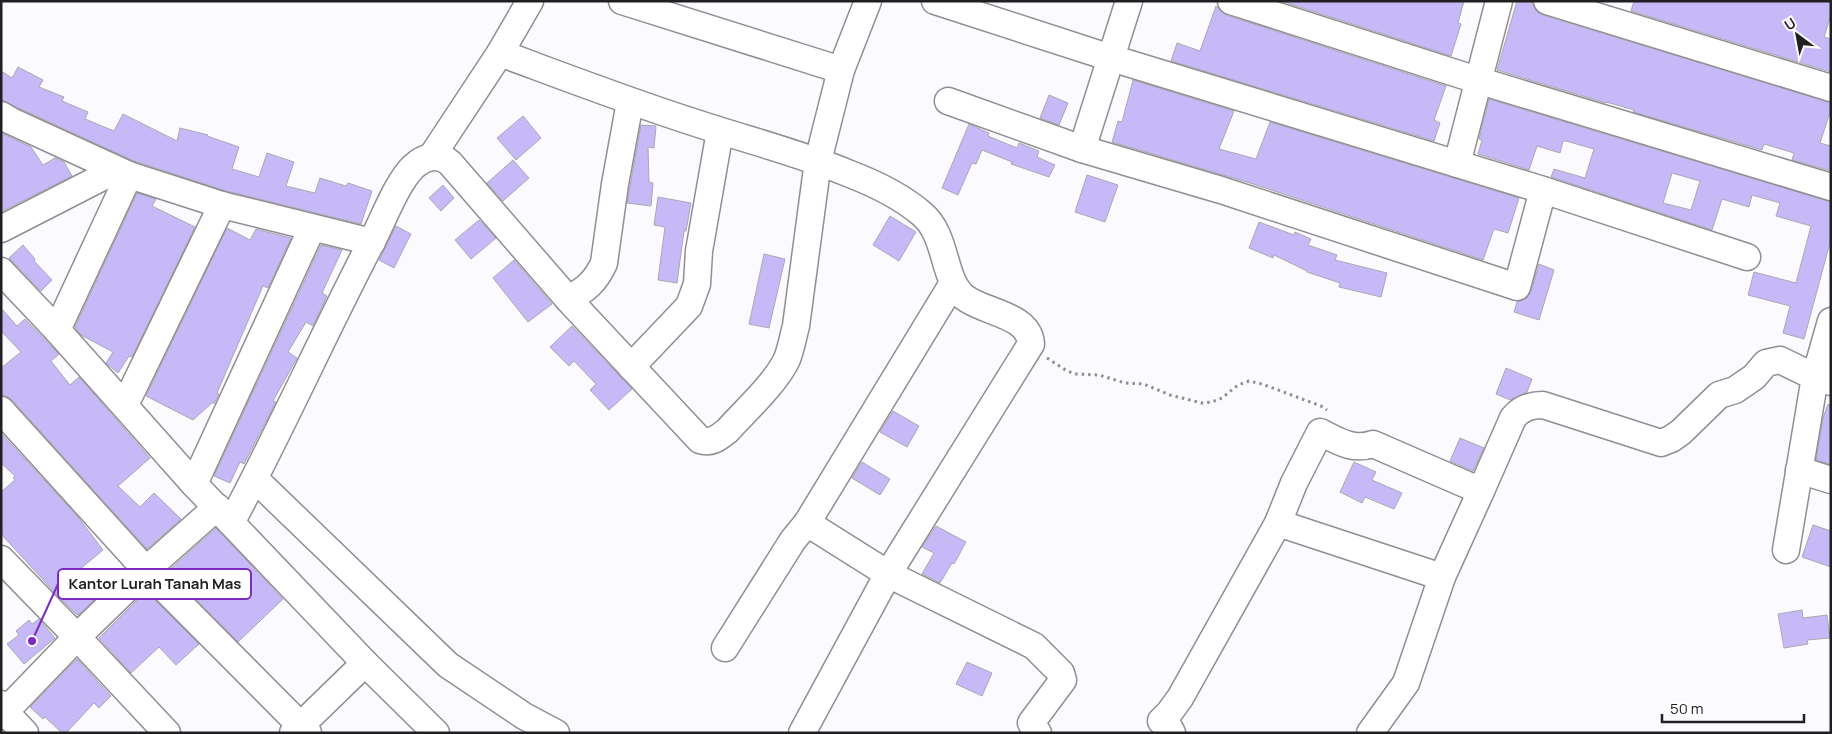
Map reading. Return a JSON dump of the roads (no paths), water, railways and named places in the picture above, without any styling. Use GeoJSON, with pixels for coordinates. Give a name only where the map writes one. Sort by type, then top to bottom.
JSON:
{"type":"FeatureCollection","features":[{"type":"Feature","properties":{"kind":"street"},"geometry":{"type":"LineString","coordinates":[[432,156],[500,53],[530,1]]}},
{"type":"Feature","properties":{"kind":"street"},"geometry":{"type":"LineString","coordinates":[[622,1],[841,70]]}},
{"type":"Feature","properties":{"kind":"street"},"geometry":{"type":"LineString","coordinates":[[26,733],[3,717],[77,637],[146,570],[224,514],[255,479],[403,179],[420,161],[432,156],[442,157],[450,163],[568,299],[703,441],[711,441],[718,438],[778,373],[786,361],[791,348],[796,326],[818,161],[841,70],[868,1]]}},
{"type":"Feature","properties":{"kind":"street"},"geometry":{"type":"LineString","coordinates":[[934,1],[1111,58],[1543,190],[1747,257]]}},
{"type":"Feature","properties":{"kind":"street"},"geometry":{"type":"LineString","coordinates":[[1082,149],[1129,1]]}},
{"type":"Feature","properties":{"kind":"street"},"geometry":{"type":"LineString","coordinates":[[1231,1],[1477,80],[1831,187]]}},
{"type":"Feature","properties":{"kind":"street"},"geometry":{"type":"LineString","coordinates":[[1457,164],[1498,1]]}},
{"type":"Feature","properties":{"kind":"street"},"geometry":{"type":"LineString","coordinates":[[1547,1],[1831,88]]}},
{"type":"Feature","properties":{"kind":"street"},"geometry":{"type":"LineString","coordinates":[[500,53],[630,102],[818,161],[894,194],[923,215],[932,226],[939,238],[953,283],[964,297],[1008,318],[1024,327],[1030,334],[1031,344],[888,574],[802,733]]}},
{"type":"Feature","properties":{"kind":"street"},"geometry":{"type":"LineString","coordinates":[[948,101],[1082,149],[1222,190],[1517,287],[1543,190]]}},
{"type":"Feature","properties":{"kind":"street"},"geometry":{"type":"LineString","coordinates":[[568,299],[588,287],[600,273],[604,263],[615,184],[630,102]]}},
{"type":"Feature","properties":{"kind":"street"},"geometry":{"type":"LineString","coordinates":[[4,121],[122,173],[222,205],[372,242]]}},
{"type":"Feature","properties":{"kind":"street"},"geometry":{"type":"LineString","coordinates":[[631,367],[688,306],[694,292],[697,284],[699,251],[720,131]]}},
{"type":"Feature","properties":{"kind":"street"},"geometry":{"type":"LineString","coordinates":[[1,229],[122,173]]}},
{"type":"Feature","properties":{"kind":"street"},"geometry":{"type":"LineString","coordinates":[[57,330],[122,173]]}},
{"type":"Feature","properties":{"kind":"street"},"geometry":{"type":"LineString","coordinates":[[125,405],[222,205]]}},
{"type":"Feature","properties":{"kind":"street"},"geometry":{"type":"LineString","coordinates":[[194,484],[312,228]]}},
{"type":"Feature","properties":{"kind":"street"},"geometry":{"type":"LineString","coordinates":[[1,271],[125,405],[194,484],[365,663],[436,733]]}},
{"type":"Feature","properties":{"kind":"street"},"geometry":{"type":"LineString","coordinates":[[725,648],[793,540],[807,523],[953,283]]}},
{"type":"Feature","properties":{"kind":"street"},"geometry":{"type":"LineString","coordinates":[[1786,550],[1799,470],[1823,379],[1831,321]]}},
{"type":"Feature","properties":{"kind":"street"},"geometry":{"type":"LineString","coordinates":[[1370,733],[1406,683],[1442,577],[1513,418],[1518,411],[1531,405],[1543,405],[1662,443],[1681,432],[1719,395],[1735,390],[1754,377],[1766,363],[1780,360],[1823,379]]}},
{"type":"Feature","properties":{"kind":"street"},"geometry":{"type":"LineString","coordinates":[[1,410],[146,570],[301,730],[365,663]]}},
{"type":"Feature","properties":{"kind":"street"},"geometry":{"type":"LineString","coordinates":[[1162,729],[1278,523],[1294,483],[1320,432],[1349,446],[1364,447],[1372,444],[1482,491]]}},
{"type":"Feature","properties":{"kind":"street"},"geometry":{"type":"LineString","coordinates":[[1799,470],[1831,480]]}},
{"type":"Feature","properties":{"kind":"street"},"geometry":{"type":"LineString","coordinates":[[255,479],[448,665],[524,716],[556,733]]}},
{"type":"Feature","properties":{"kind":"street"},"geometry":{"type":"LineString","coordinates":[[807,523],[888,574],[1034,646],[1062,673],[1063,680],[1031,723],[1038,733]]}},
{"type":"Feature","properties":{"kind":"street"},"geometry":{"type":"LineString","coordinates":[[1278,523],[1442,577]]}},
{"type":"Feature","properties":{"kind":"street"},"geometry":{"type":"LineString","coordinates":[[1,559],[167,733]]}},
{"type":"Feature","properties":{"kind":"place","name":"Kantor Lurah Tanah Mas"},"geometry":{"type":"Point","coordinates":[32,641]}}]}
